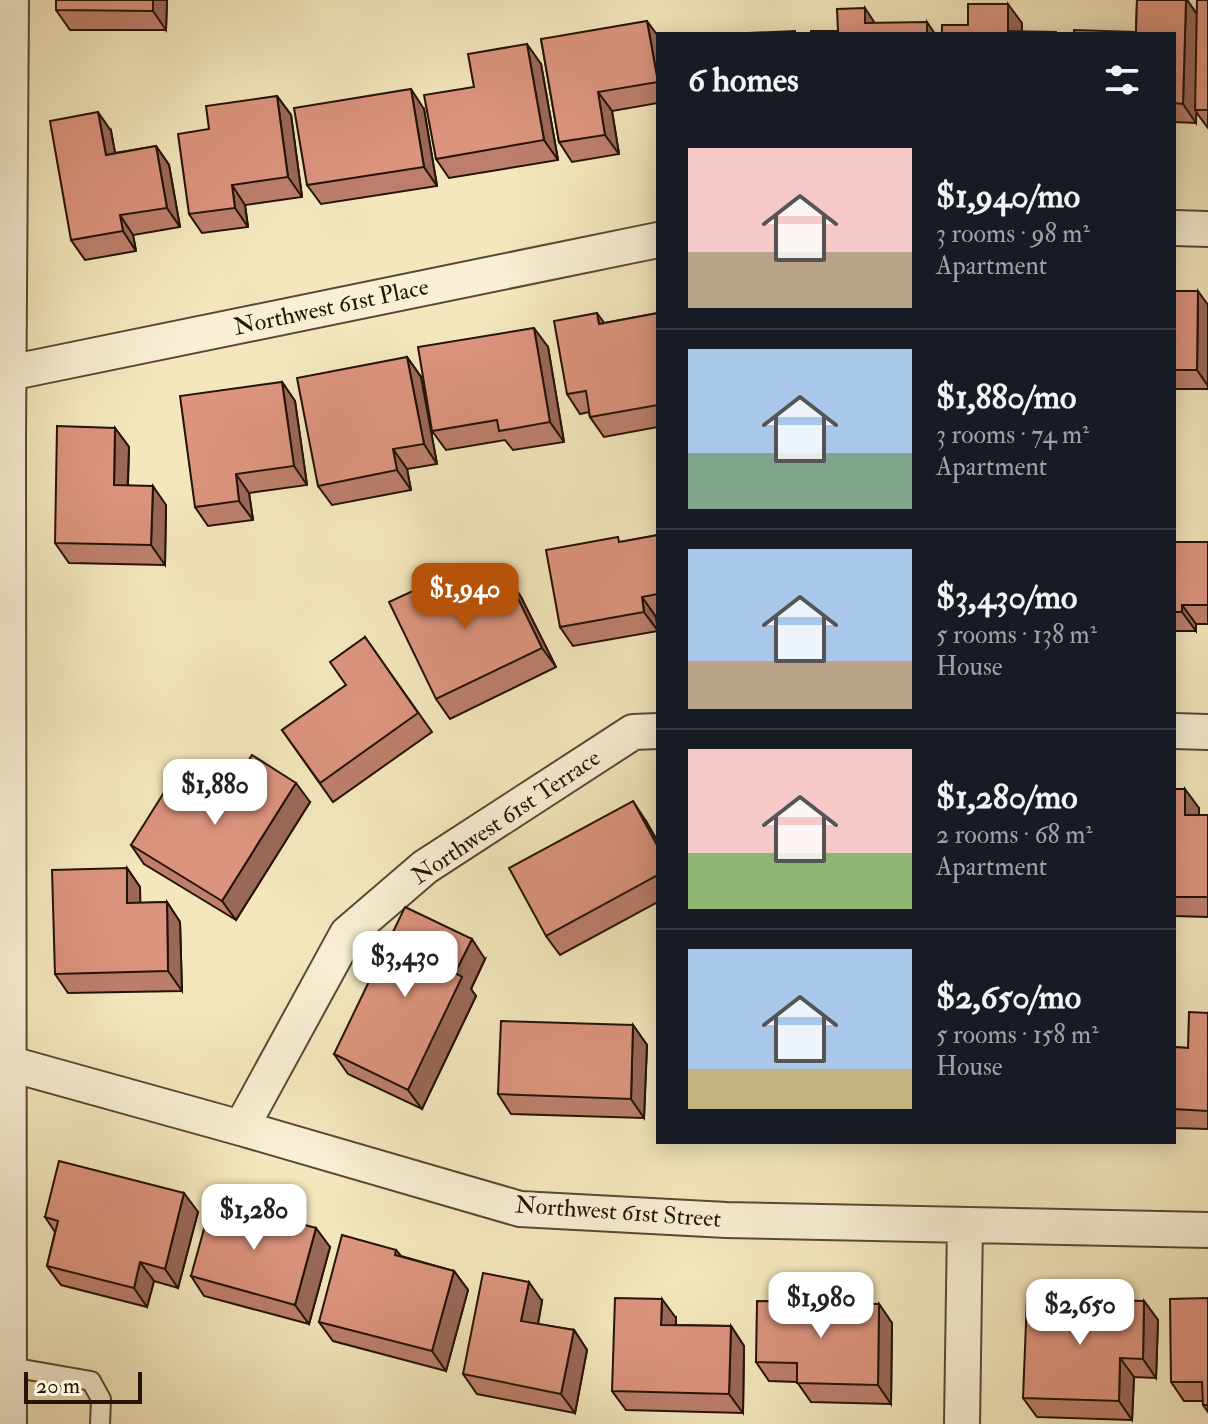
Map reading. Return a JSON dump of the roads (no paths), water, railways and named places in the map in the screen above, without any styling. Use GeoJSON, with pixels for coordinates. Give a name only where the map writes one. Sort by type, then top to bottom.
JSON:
{"type":"FeatureCollection","features":[{"type":"Feature","properties":{"kind":"street"},"geometry":{"type":"LineString","coordinates":[[4,1424],[1,439],[6,0]]}},
{"type":"Feature","properties":{"kind":"street"},"geometry":{"type":"LineString","coordinates":[[1176,228],[1208,229]]}},
{"type":"Feature","properties":{"kind":"street","name":"Northwest 61st Place"},"geometry":{"type":"LineString","coordinates":[[4,374],[656,240]]}},
{"type":"Feature","properties":{"kind":"street","name":"Northwest 61st Terrace"},"geometry":{"type":"LineString","coordinates":[[241,1128],[347,934],[425,867],[633,732],[656,731]]}},
{"type":"Feature","properties":{"kind":"street"},"geometry":{"type":"LineString","coordinates":[[1176,731],[1208,732]]}},
{"type":"Feature","properties":{"kind":"street","name":"Northwest 61st Street"},"geometry":{"type":"LineString","coordinates":[[3,1062],[520,1209],[726,1220],[1208,1230]]}},
{"type":"Feature","properties":{"kind":"street"},"geometry":{"type":"LineString","coordinates":[[962,1424],[965,1225]]}},
{"type":"Feature","properties":{"kind":"lane"},"geometry":{"type":"LineString","coordinates":[[5,1366],[91,1381],[101,1399],[100,1424]]}}]}
